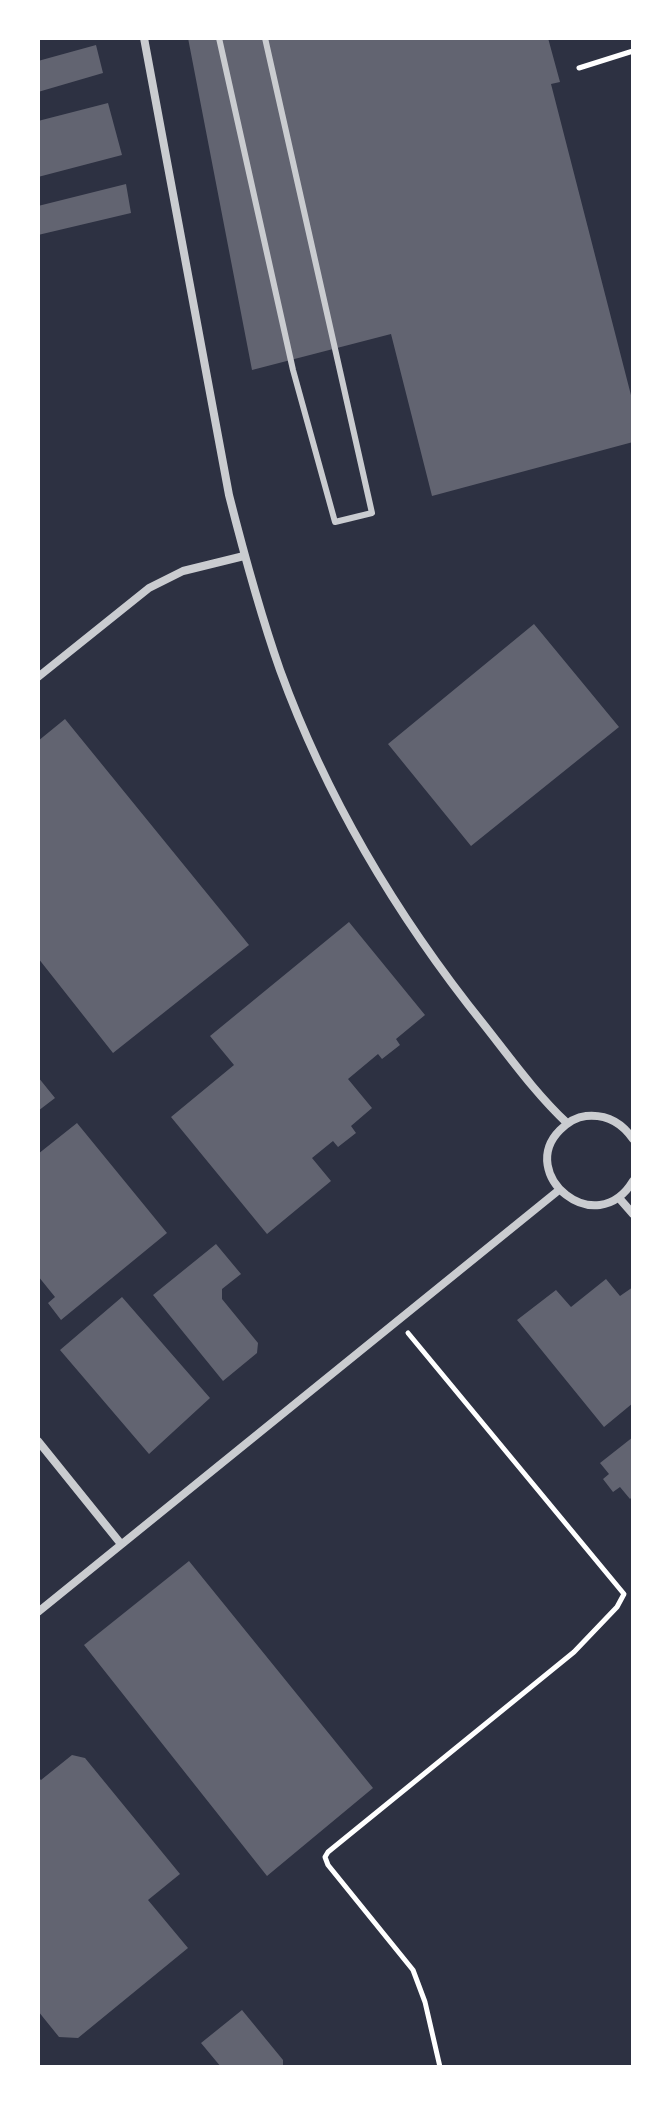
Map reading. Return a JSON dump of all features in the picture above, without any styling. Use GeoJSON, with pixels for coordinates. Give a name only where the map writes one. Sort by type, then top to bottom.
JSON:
{"type":"FeatureCollection","features":[{"type":"Feature","properties":{"kind":"street"},"geometry":{"type":"LineString","coordinates":[[144,38],[229,495],[244,556],[281,671],[331,788],[376,871],[429,954],[547,1104],[567,1123]]}},
{"type":"Feature","properties":{"kind":"street"},"geometry":{"type":"LineString","coordinates":[[38,677],[149,588],[183,571],[244,556]]}},
{"type":"Feature","properties":{"kind":"street"},"geometry":{"type":"LineString","coordinates":[[633,1139],[625,1127],[611,1119],[596,1115],[581,1116],[567,1123],[556,1134],[549,1148],[548,1163],[551,1177],[559,1190],[581,1204],[607,1204],[619,1198],[633,1181]]}},
{"type":"Feature","properties":{"kind":"street"},"geometry":{"type":"LineString","coordinates":[[625,1127],[633,1121]]}},
{"type":"Feature","properties":{"kind":"street"},"geometry":{"type":"LineString","coordinates":[[38,1612],[559,1190]]}},
{"type":"Feature","properties":{"kind":"street"},"geometry":{"type":"LineString","coordinates":[[619,1198],[633,1214]]}},
{"type":"Feature","properties":{"kind":"street"},"geometry":{"type":"LineString","coordinates":[[38,1441],[121,1544]]}},
{"type":"Feature","properties":{"kind":"lane"},"geometry":{"type":"LineString","coordinates":[[219,38],[293,370],[335,522],[372,513],[265,38]]}},
{"type":"Feature","properties":{"kind":"path"},"geometry":{"type":"LineString","coordinates":[[579,68],[633,51]]}},
{"type":"Feature","properties":{"kind":"path"},"geometry":{"type":"LineString","coordinates":[[398,1320],[624,1594],[622,1602],[574,1652],[325,1857],[328,1865],[413,1970],[425,2002],[440,2067]]}},
{"type":"Feature","properties":{"kind":"building"},"geometry":{"type":"Polygon","coordinates":[[[188,38],[548,38],[560,82],[551,84],[633,403],[633,442],[432,496],[391,334],[252,370],[188,38]]]}},
{"type":"Feature","properties":{"kind":"building"},"geometry":{"type":"Polygon","coordinates":[[[96,45],[103,73],[38,92],[38,61],[96,45]]]}},
{"type":"Feature","properties":{"kind":"building"},"geometry":{"type":"Polygon","coordinates":[[[108,103],[122,155],[38,177],[38,121],[108,103]]]}},
{"type":"Feature","properties":{"kind":"building"},"geometry":{"type":"Polygon","coordinates":[[[126,184],[131,213],[38,235],[38,206],[126,184]]]}},
{"type":"Feature","properties":{"kind":"building"},"geometry":{"type":"Polygon","coordinates":[[[534,624],[619,727],[471,846],[388,744],[534,624]]]}},
{"type":"Feature","properties":{"kind":"building"},"geometry":{"type":"Polygon","coordinates":[[[65,719],[249,945],[113,1053],[38,958],[38,741],[65,719]]]}},
{"type":"Feature","properties":{"kind":"building"},"geometry":{"type":"Polygon","coordinates":[[[349,922],[425,1015],[396,1039],[400,1045],[382,1059],[378,1054],[348,1079],[372,1108],[351,1126],[356,1133],[338,1147],[333,1141],[312,1158],[331,1181],[267,1234],[171,1117],[234,1065],[210,1036],[349,922]]]}},
{"type":"Feature","properties":{"kind":"building"},"geometry":{"type":"Polygon","coordinates":[[[38,1077],[55,1098],[38,1111],[38,1077]]]}},
{"type":"Feature","properties":{"kind":"building"},"geometry":{"type":"Polygon","coordinates":[[[77,1123],[167,1233],[61,1320],[48,1303],[55,1297],[38,1276],[38,1154],[77,1123]]]}},
{"type":"Feature","properties":{"kind":"building"},"geometry":{"type":"Polygon","coordinates":[[[216,1244],[241,1274],[222,1289],[222,1299],[258,1343],[257,1353],[223,1381],[153,1295],[216,1244]]]}},
{"type":"Feature","properties":{"kind":"building"},"geometry":{"type":"Polygon","coordinates":[[[606,1279],[620,1296],[633,1287],[633,1403],[604,1427],[517,1320],[556,1290],[571,1307],[606,1279]]]}},
{"type":"Feature","properties":{"kind":"building"},"geometry":{"type":"Polygon","coordinates":[[[122,1297],[210,1398],[149,1454],[60,1350],[122,1297]]]}},
{"type":"Feature","properties":{"kind":"building"},"geometry":{"type":"Polygon","coordinates":[[[633,1437],[633,1496],[630,1499],[620,1487],[613,1492],[603,1479],[609,1474],[600,1463],[633,1437]]]}},
{"type":"Feature","properties":{"kind":"building"},"geometry":{"type":"Polygon","coordinates":[[[189,1561],[373,1788],[267,1876],[84,1645],[189,1561]]]}},
{"type":"Feature","properties":{"kind":"building"},"geometry":{"type":"Polygon","coordinates":[[[72,1755],[85,1758],[180,1874],[148,1900],[188,1948],[78,2038],[59,2037],[38,2011],[38,1777],[41,1780],[72,1755]]]}},
{"type":"Feature","properties":{"kind":"building"},"geometry":{"type":"Polygon","coordinates":[[[242,2010],[283,2060],[283,2067],[221,2067],[201,2043],[242,2010]]]}}]}
